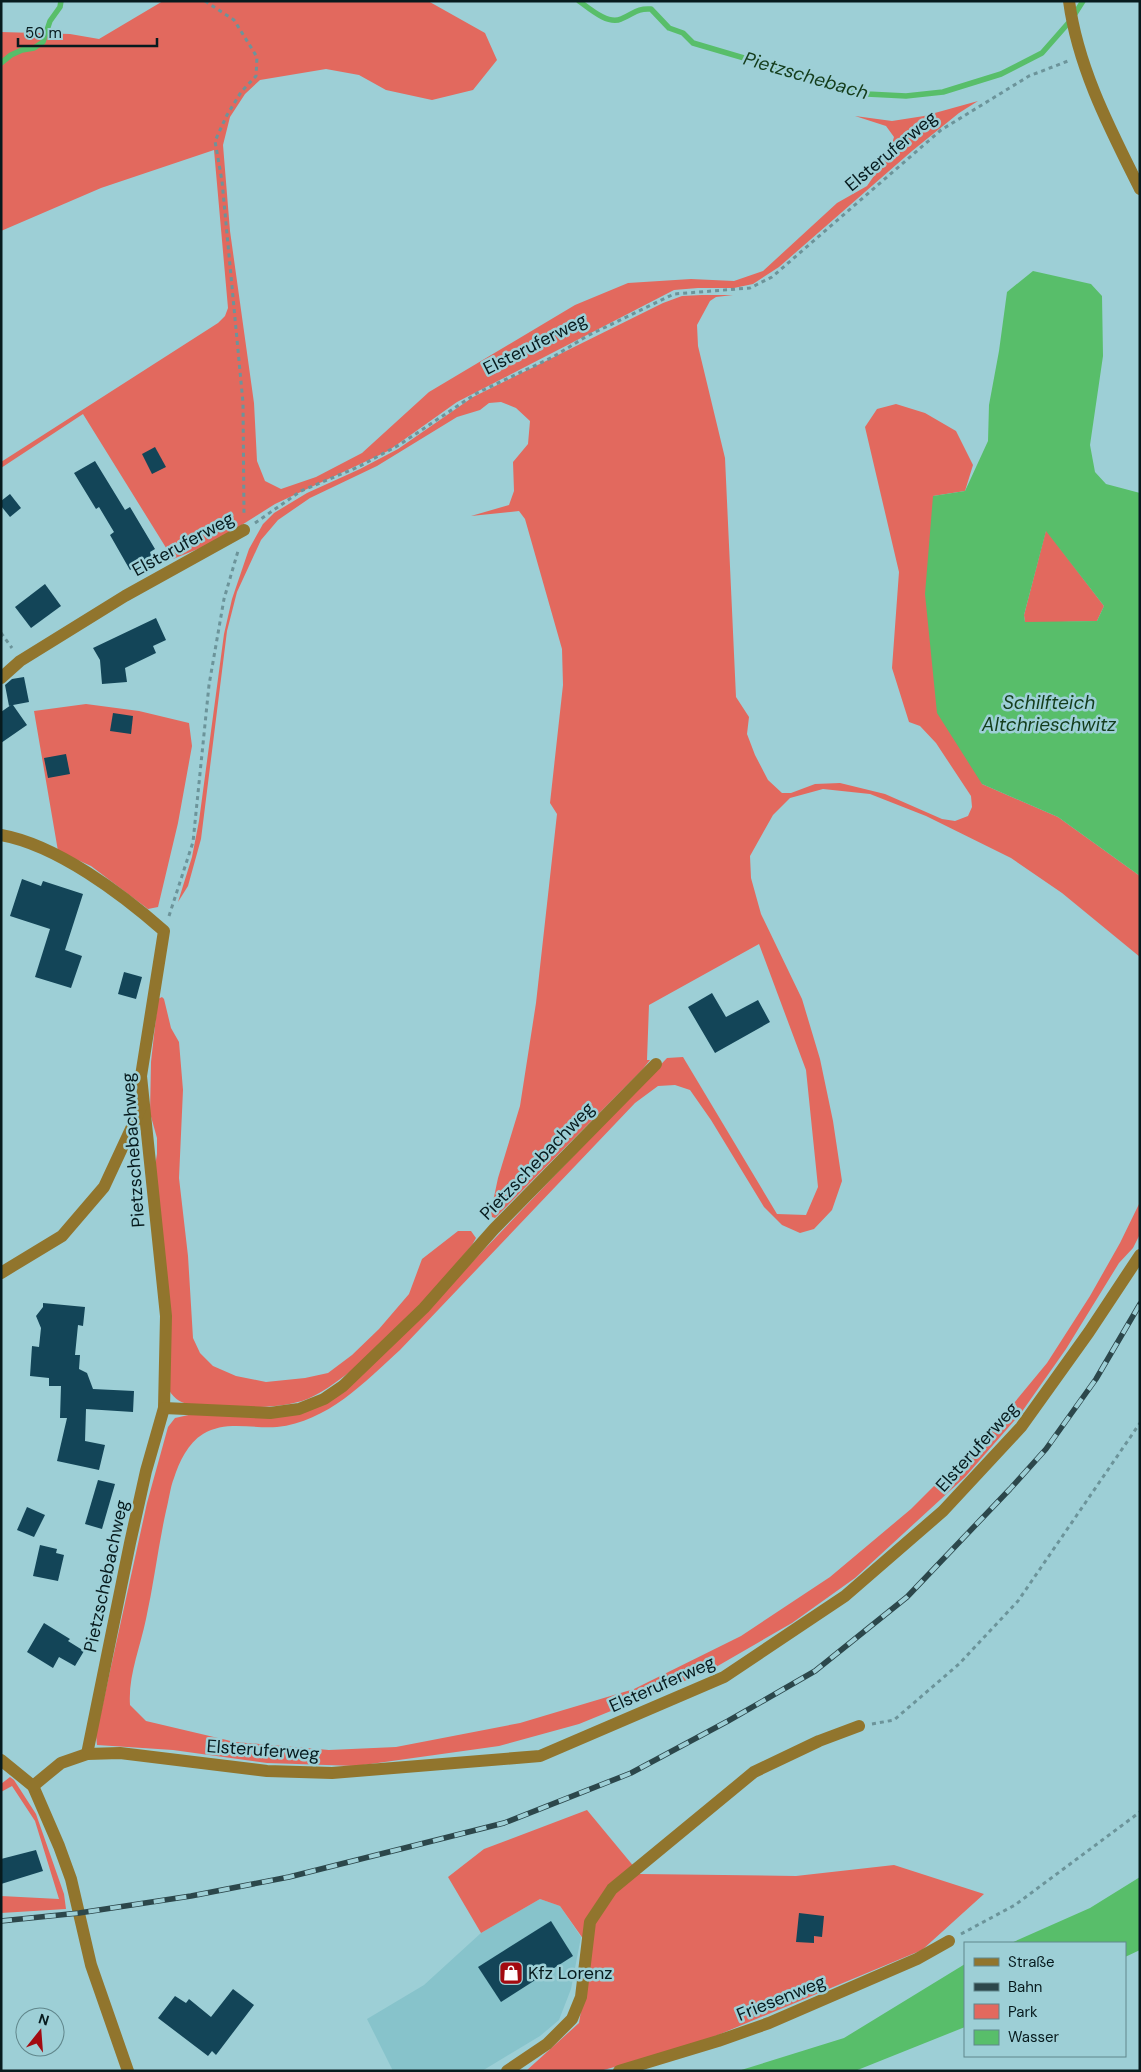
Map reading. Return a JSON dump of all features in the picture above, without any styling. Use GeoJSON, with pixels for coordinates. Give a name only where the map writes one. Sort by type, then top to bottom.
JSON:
{"type":"FeatureCollection","features":[{"type":"Feature","properties":{"kind":"street"},"geometry":{"type":"LineString","coordinates":[[1070,6],[1080,56],[1115,139],[1140,189]]}},
{"type":"Feature","properties":{"kind":"street","name":"Elsteruferweg"},"geometry":{"type":"LineString","coordinates":[[1,678],[20,661],[124,596],[244,530]]}},
{"type":"Feature","properties":{"kind":"street"},"geometry":{"type":"LineString","coordinates":[[1,835],[14,837],[36,845],[85,872],[118,892],[164,931]]}},
{"type":"Feature","properties":{"kind":"street","name":"Pietzschebachweg"},"geometry":{"type":"LineString","coordinates":[[87,1754],[130,1542],[146,1471],[164,1408],[166,1316],[141,1076],[164,931]]}},
{"type":"Feature","properties":{"kind":"street","name":"Pietzschebachweg"},"geometry":{"type":"LineString","coordinates":[[164,1408],[270,1413],[300,1409],[324,1399],[343,1386],[424,1308],[494,1229],[656,1064]]}},
{"type":"Feature","properties":{"kind":"street"},"geometry":{"type":"LineString","coordinates":[[1,1273],[62,1236],[104,1187],[143,1103]]}},
{"type":"Feature","properties":{"kind":"street","name":"Elsteruferweg"},"geometry":{"type":"LineString","coordinates":[[33,1786],[61,1763],[87,1754],[120,1753],[267,1771],[332,1773],[540,1756],[724,1677],[845,1596],[943,1511],[1021,1427],[1089,1332],[1140,1255]]}},
{"type":"Feature","properties":{"kind":"street"},"geometry":{"type":"LineString","coordinates":[[507,2071],[547,2044],[572,2019],[581,1997],[590,1922],[612,1889],[754,1772],[818,1741],[859,1726]]}},
{"type":"Feature","properties":{"kind":"street"},"geometry":{"type":"LineString","coordinates":[[1,1760],[33,1786],[71,1879],[91,1964],[128,2071]]}},
{"type":"Feature","properties":{"kind":"street","name":"Friesenweg"},"geometry":{"type":"LineString","coordinates":[[619,2071],[718,2041],[769,2023],[917,1960],[949,1940]]}},
{"type":"Feature","properties":{"kind":"path"},"geometry":{"type":"LineString","coordinates":[[164,931],[193,842],[209,685],[224,599],[244,530],[243,403],[222,181],[215,141],[236,99],[256,76],[257,57],[234,20],[205,1]]}},
{"type":"Feature","properties":{"kind":"path","name":"Elsteruferweg"},"geometry":{"type":"LineString","coordinates":[[244,530],[301,491],[358,467],[399,445],[477,393],[665,298],[674,294],[750,288],[772,277],[942,130],[1029,76],[1080,56]]}},
{"type":"Feature","properties":{"kind":"path"},"geometry":{"type":"LineString","coordinates":[[859,1726],[894,1720],[959,1664],[1018,1601],[1140,1423]]}},
{"type":"Feature","properties":{"kind":"path"},"geometry":{"type":"LineString","coordinates":[[949,1940],[1014,1905],[1140,1812]]}},
{"type":"Feature","properties":{"kind":"shaded area"},"geometry":{"type":"Polygon","coordinates":[[[540,1899],[560,1906],[581,1937],[571,1989],[559,2020],[540,2036],[482,2071],[393,2071],[367,2019],[424,1985],[481,1933],[540,1899]]]}},
{"type":"Feature","properties":{"kind":"green space"},"geometry":{"type":"Polygon","coordinates":[[[163,1],[428,1],[485,33],[497,60],[473,90],[432,100],[386,90],[359,75],[326,69],[260,80],[245,94],[230,117],[223,145],[230,231],[254,403],[257,461],[265,481],[281,489],[316,477],[362,453],[429,392],[575,305],[628,283],[691,279],[734,281],[763,271],[837,203],[867,186],[889,154],[894,137],[886,126],[855,116],[892,121],[924,116],[978,101],[959,113],[912,151],[779,267],[753,284],[734,288],[674,290],[457,402],[388,451],[275,504],[213,543],[173,559],[83,414],[1,468],[1,462],[218,323],[225,316],[228,308],[214,150],[101,188],[1,231],[1,32],[70,34],[99,39],[163,1]]]}},
{"type":"Feature","properties":{"kind":"green space"},"geometry":{"type":"Polygon","coordinates":[[[733,295],[716,297],[710,301],[697,325],[698,346],[725,458],[736,697],[749,717],[747,734],[768,780],[782,793],[791,793],[815,784],[840,783],[885,794],[942,819],[955,821],[968,816],[972,807],[971,796],[936,743],[920,726],[909,722],[892,668],[899,572],[865,427],[877,409],[896,404],[925,413],[956,431],[973,465],[965,491],[933,496],[982,784],[1058,817],[1140,876],[1140,957],[1062,893],[1011,858],[926,816],[870,794],[823,789],[790,798],[773,815],[750,856],[751,878],[761,914],[802,999],[820,1059],[833,1121],[842,1181],[832,1210],[814,1229],[800,1233],[782,1225],[764,1207],[711,1120],[690,1090],[675,1085],[658,1086],[635,1103],[400,1350],[344,1399],[329,1409],[295,1424],[277,1427],[221,1427],[203,1434],[193,1442],[181,1459],[171,1486],[149,1606],[131,1683],[130,1705],[146,1721],[235,1742],[329,1750],[396,1747],[520,1723],[634,1689],[741,1636],[830,1577],[911,1509],[1000,1420],[1047,1363],[1090,1296],[1120,1243],[1140,1202],[1140,1234],[1133,1248],[1119,1263],[1066,1349],[1021,1413],[965,1477],[855,1578],[792,1623],[709,1671],[579,1724],[499,1746],[356,1766],[267,1763],[173,1750],[97,1745],[96,1735],[147,1503],[168,1427],[175,1418],[193,1414],[304,1410],[392,1346],[667,1058],[683,1057],[777,1214],[806,1215],[818,1187],[806,1070],[759,944],[649,1005],[647,1060],[650,1060],[495,1218],[492,1217],[491,1211],[498,1178],[520,1106],[536,1003],[557,814],[550,803],[563,685],[562,649],[525,519],[519,511],[471,516],[509,505],[514,491],[513,462],[528,444],[530,421],[516,408],[501,402],[489,403],[480,410],[457,417],[377,466],[310,498],[278,520],[261,540],[237,592],[227,631],[201,839],[188,886],[178,902],[192,857],[199,821],[224,634],[232,599],[249,549],[263,524],[274,513],[307,493],[398,449],[473,397],[663,303],[682,296],[733,295]]]}},
{"type":"Feature","properties":{"kind":"green space"},"geometry":{"type":"Polygon","coordinates":[[[1046,530],[1104,606],[1097,621],[1025,623],[1024,615],[1046,530]]]}},
{"type":"Feature","properties":{"kind":"green space"},"geometry":{"type":"Polygon","coordinates":[[[86,704],[139,711],[189,723],[192,746],[178,823],[158,907],[148,909],[91,866],[58,851],[34,711],[86,704]]]}},
{"type":"Feature","properties":{"kind":"green space"},"geometry":{"type":"Polygon","coordinates":[[[162,997],[171,1028],[179,1042],[183,1090],[179,1178],[188,1256],[193,1338],[200,1353],[213,1366],[236,1376],[266,1382],[305,1378],[328,1373],[352,1355],[379,1329],[409,1294],[422,1259],[458,1231],[471,1231],[476,1238],[429,1295],[368,1357],[334,1384],[302,1401],[261,1407],[196,1405],[176,1399],[167,1386],[155,1166],[157,1138],[150,1113],[151,1062],[158,999],[162,997]]]}},
{"type":"Feature","properties":{"kind":"green space"},"geometry":{"type":"Polygon","coordinates":[[[10,1777],[14,1780],[36,1814],[64,1894],[66,1909],[1,1913],[1,1896],[59,1899],[35,1821],[12,1786],[1,1792],[1,1784],[10,1777]]]}},
{"type":"Feature","properties":{"kind":"green space"},"geometry":{"type":"Polygon","coordinates":[[[587,1810],[640,1874],[796,1876],[894,1865],[984,1894],[922,1950],[694,2045],[600,2071],[526,2071],[579,2023],[591,1950],[560,1906],[540,1899],[481,1933],[448,1877],[484,1849],[587,1810]]]}},
{"type":"Feature","properties":{"kind":"water","name":"Schilfteich Altchrieschwitz"},"geometry":{"type":"Polygon","coordinates":[[[1033,271],[1091,284],[1102,296],[1103,356],[1090,445],[1095,472],[1106,484],[1140,493],[1140,876],[1058,817],[982,784],[937,713],[925,594],[933,496],[965,491],[988,441],[989,405],[1007,292],[1033,271]],[[1046,531],[1024,615],[1025,622],[1097,621],[1104,606],[1046,531]]]}},
{"type":"Feature","properties":{"kind":"water"},"geometry":{"type":"Polygon","coordinates":[[[1140,1877],[1140,1950],[1126,1957],[1126,1942],[1013,1942],[1090,1908],[1140,1877]]]}},
{"type":"Feature","properties":{"kind":"water"},"geometry":{"type":"Polygon","coordinates":[[[964,1965],[964,2027],[855,2071],[738,2071],[844,2038],[964,1965]]]}},
{"type":"Feature","properties":{"kind":"building"},"geometry":{"type":"Polygon","coordinates":[[[155,447],[166,467],[152,474],[142,454],[155,447]]]}},
{"type":"Feature","properties":{"kind":"building"},"geometry":{"type":"Polygon","coordinates":[[[95,461],[125,510],[130,507],[155,549],[150,552],[152,557],[130,570],[110,535],[114,532],[99,507],[96,509],[74,473],[95,461]]]}},
{"type":"Feature","properties":{"kind":"building"},"geometry":{"type":"Polygon","coordinates":[[[10,494],[21,508],[10,517],[1,506],[1,501],[10,494]]]}},
{"type":"Feature","properties":{"kind":"building"},"geometry":{"type":"Polygon","coordinates":[[[45,584],[61,606],[31,628],[15,607],[45,584]]]}},
{"type":"Feature","properties":{"kind":"building"},"geometry":{"type":"Polygon","coordinates":[[[156,618],[166,640],[153,646],[156,653],[125,668],[127,682],[102,684],[100,660],[93,648],[156,618]]]}},
{"type":"Feature","properties":{"kind":"building"},"geometry":{"type":"Polygon","coordinates":[[[24,677],[29,702],[13,705],[27,725],[1,743],[1,712],[11,705],[9,706],[5,685],[12,679],[24,677]]]}},
{"type":"Feature","properties":{"kind":"building"},"geometry":{"type":"Polygon","coordinates":[[[113,713],[133,716],[131,734],[110,731],[113,713]]]}},
{"type":"Feature","properties":{"kind":"building"},"geometry":{"type":"Polygon","coordinates":[[[66,754],[70,774],[48,778],[44,758],[66,754]]]}},
{"type":"Feature","properties":{"kind":"building"},"geometry":{"type":"Polygon","coordinates":[[[22,879],[41,886],[43,881],[83,894],[65,950],[82,956],[71,988],[35,977],[50,929],[10,916],[22,879]]]}},
{"type":"Feature","properties":{"kind":"building"},"geometry":{"type":"Polygon","coordinates":[[[124,972],[142,977],[136,999],[118,994],[124,972]]]}},
{"type":"Feature","properties":{"kind":"building"},"geometry":{"type":"Polygon","coordinates":[[[712,993],[726,1017],[758,1000],[770,1022],[715,1053],[688,1007],[712,993]]]}},
{"type":"Feature","properties":{"kind":"building"},"geometry":{"type":"Polygon","coordinates":[[[43,1303],[85,1307],[83,1326],[78,1325],[75,1355],[80,1355],[79,1369],[87,1373],[93,1389],[134,1391],[133,1412],[86,1409],[85,1441],[105,1445],[99,1470],[57,1461],[67,1418],[60,1418],[61,1386],[49,1386],[49,1378],[30,1376],[32,1346],[39,1347],[41,1328],[36,1316],[43,1307],[43,1303]]]}},
{"type":"Feature","properties":{"kind":"building"},"geometry":{"type":"Polygon","coordinates":[[[98,1480],[115,1484],[102,1529],[85,1524],[98,1480]]]}},
{"type":"Feature","properties":{"kind":"building"},"geometry":{"type":"Polygon","coordinates":[[[27,1507],[45,1515],[34,1537],[17,1530],[27,1507]]]}},
{"type":"Feature","properties":{"kind":"building"},"geometry":{"type":"Polygon","coordinates":[[[40,1545],[57,1549],[56,1553],[64,1555],[58,1581],[33,1576],[40,1545]]]}},
{"type":"Feature","properties":{"kind":"building"},"geometry":{"type":"Polygon","coordinates":[[[44,1623],[70,1639],[68,1641],[84,1651],[75,1666],[59,1657],[53,1668],[27,1652],[44,1623]]]}},
{"type":"Feature","properties":{"kind":"building"},"geometry":{"type":"Polygon","coordinates":[[[36,1850],[43,1871],[1,1884],[1,1859],[36,1850]]]}},
{"type":"Feature","properties":{"kind":"building"},"geometry":{"type":"Polygon","coordinates":[[[799,1913],[824,1916],[822,1937],[814,1936],[814,1943],[796,1942],[799,1913]]]}},
{"type":"Feature","properties":{"kind":"building"},"geometry":{"type":"Polygon","coordinates":[[[551,1921],[573,1956],[501,2002],[478,1967],[551,1921]]]}},
{"type":"Feature","properties":{"kind":"building"},"geometry":{"type":"Polygon","coordinates":[[[233,1989],[254,2005],[216,2055],[212,2051],[208,2056],[158,2018],[175,1996],[186,2003],[189,1999],[211,2017],[233,1989]]]}},
{"type":"Feature","properties":{"kind":"waterway","name":"Pietzschebach"},"geometry":{"type":"LineString","coordinates":[[1,63],[11,55],[22,50],[34,48],[43,42],[50,21],[60,7],[61,1]]}},
{"type":"Feature","properties":{"kind":"waterway","name":"Pietzschebach"},"geometry":{"type":"LineString","coordinates":[[579,1],[610,20],[621,19],[642,9],[651,9],[669,28],[683,33],[693,43],[867,94],[906,96],[943,92],[1001,74],[1042,53],[1071,20],[1083,1]]}},
{"type":"Feature","properties":{"kind":"railway"},"geometry":{"type":"LineString","coordinates":[[1,1921],[79,1913],[191,1896],[289,1877],[504,1823],[631,1773],[728,1721],[815,1671],[907,1597],[1046,1449],[1096,1379],[1140,1304]]}},
{"type":"Feature","properties":{"kind":"place","name":"Kfz Lorenz"},"geometry":{"type":"Point","coordinates":[511,1973]}}]}
